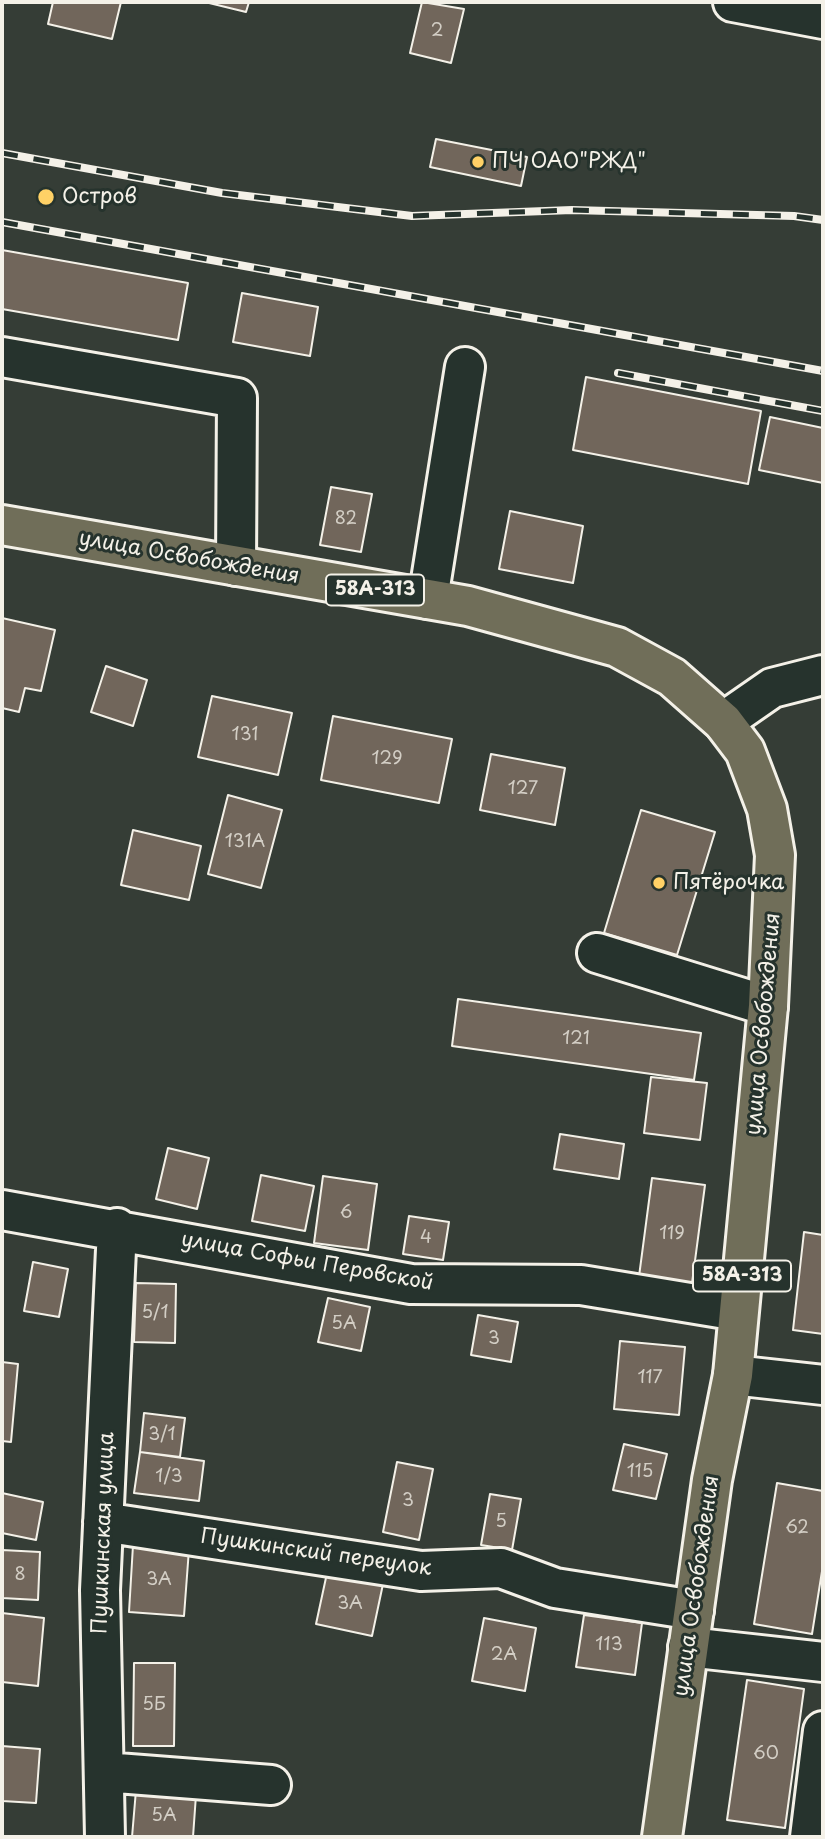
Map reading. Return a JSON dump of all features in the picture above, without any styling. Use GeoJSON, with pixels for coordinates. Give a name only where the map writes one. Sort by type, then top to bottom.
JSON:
{"type":"FeatureCollection","features":[{"type":"Feature","properties":{"kind":"main road","name":"улица Освобождения"},"geometry":{"type":"LineString","coordinates":[[2,525],[468,606],[617,647],[672,677],[723,722],[745,751],[767,809],[775,855],[768,1006],[733,1376],[712,1479],[691,1628],[668,1837]]}},
{"type":"Feature","properties":{"kind":"street"},"geometry":{"type":"LineString","coordinates":[[733,2],[823,19]]}},
{"type":"Feature","properties":{"kind":"street"},"geometry":{"type":"LineString","coordinates":[[2,357],[237,398],[236,566]]}},
{"type":"Feature","properties":{"kind":"street"},"geometry":{"type":"LineString","coordinates":[[428,599],[465,367]]}},
{"type":"Feature","properties":{"kind":"street"},"geometry":{"type":"LineString","coordinates":[[723,722],[772,688],[823,675]]}},
{"type":"Feature","properties":{"kind":"street"},"geometry":{"type":"LineString","coordinates":[[597,953],[768,1006]]}},
{"type":"Feature","properties":{"kind":"street","name":"улица Софьи Перовской"},"geometry":{"type":"LineString","coordinates":[[2,1210],[117,1228],[411,1284],[581,1285],[738,1311]]}},
{"type":"Feature","properties":{"kind":"street","name":"Пушкинская улица"},"geometry":{"type":"LineString","coordinates":[[105,1837],[100,1590],[117,1228]]}},
{"type":"Feature","properties":{"kind":"street"},"geometry":{"type":"LineString","coordinates":[[733,1376],[823,1385]]}},
{"type":"Feature","properties":{"kind":"street","name":"Пушкинский переулок"},"geometry":{"type":"LineString","coordinates":[[103,1522],[421,1571],[501,1568],[555,1588],[691,1628],[823,1662]]}},
{"type":"Feature","properties":{"kind":"street"},"geometry":{"type":"LineString","coordinates":[[810,1837],[823,1731]]}},
{"type":"Feature","properties":{"kind":"street"},"geometry":{"type":"LineString","coordinates":[[104,1772],[271,1785]]}},
{"type":"Feature","properties":{"kind":"building"},"geometry":{"type":"Polygon","coordinates":[[[53,2],[121,2],[112,39],[48,24],[53,2]]]}},
{"type":"Feature","properties":{"kind":"building"},"geometry":{"type":"Polygon","coordinates":[[[205,2],[249,2],[246,12],[205,2]]]}},
{"type":"Feature","properties":{"kind":"building"},"geometry":{"type":"Polygon","coordinates":[[[422,2],[464,9],[451,63],[410,53],[422,2]]]}},
{"type":"Feature","properties":{"kind":"building","name":"ПЧ ОАО\"РЖД\""},"geometry":{"type":"Polygon","coordinates":[[[436,139],[527,157],[521,186],[430,167],[436,139]]]}},
{"type":"Feature","properties":{"kind":"building","name":"Остров"},"geometry":{"type":"Polygon","coordinates":[[[2,250],[188,283],[178,340],[2,309],[2,250]]]}},
{"type":"Feature","properties":{"kind":"building"},"geometry":{"type":"Polygon","coordinates":[[[242,293],[318,307],[310,356],[233,342],[242,293]]]}},
{"type":"Feature","properties":{"kind":"building"},"geometry":{"type":"Polygon","coordinates":[[[586,377],[761,411],[748,484],[573,450],[586,377]]]}},
{"type":"Feature","properties":{"kind":"building"},"geometry":{"type":"Polygon","coordinates":[[[770,417],[823,428],[823,483],[759,470],[770,417]]]}},
{"type":"Feature","properties":{"kind":"building"},"geometry":{"type":"Polygon","coordinates":[[[331,487],[372,494],[361,552],[320,545],[331,487]]]}},
{"type":"Feature","properties":{"kind":"building"},"geometry":{"type":"Polygon","coordinates":[[[510,511],[583,526],[573,583],[499,569],[510,511]]]}},
{"type":"Feature","properties":{"kind":"building"},"geometry":{"type":"Polygon","coordinates":[[[2,618],[55,630],[41,691],[25,688],[19,712],[2,708],[2,618]]]}},
{"type":"Feature","properties":{"kind":"building"},"geometry":{"type":"Polygon","coordinates":[[[106,666],[147,680],[133,726],[91,712],[106,666]]]}},
{"type":"Feature","properties":{"kind":"building"},"geometry":{"type":"Polygon","coordinates":[[[212,696],[292,713],[278,775],[198,757],[212,696]]]}},
{"type":"Feature","properties":{"kind":"building"},"geometry":{"type":"Polygon","coordinates":[[[333,716],[452,739],[439,803],[321,780],[333,716]]]}},
{"type":"Feature","properties":{"kind":"building"},"geometry":{"type":"Polygon","coordinates":[[[491,754],[565,768],[555,825],[480,810],[491,754]]]}},
{"type":"Feature","properties":{"kind":"building"},"geometry":{"type":"Polygon","coordinates":[[[228,795],[282,810],[261,888],[208,874],[228,795]]]}},
{"type":"Feature","properties":{"kind":"building","name":"Пятёрочка"},"geometry":{"type":"Polygon","coordinates":[[[641,810],[715,832],[677,955],[604,933],[641,810]]]}},
{"type":"Feature","properties":{"kind":"building"},"geometry":{"type":"Polygon","coordinates":[[[133,830],[201,846],[189,900],[121,885],[133,830]]]}},
{"type":"Feature","properties":{"kind":"building"},"geometry":{"type":"Polygon","coordinates":[[[458,999],[701,1033],[694,1080],[452,1046],[458,999]]]}},
{"type":"Feature","properties":{"kind":"building"},"geometry":{"type":"Polygon","coordinates":[[[651,1077],[707,1083],[700,1140],[644,1133],[651,1077]]]}},
{"type":"Feature","properties":{"kind":"building"},"geometry":{"type":"Polygon","coordinates":[[[560,1134],[624,1144],[619,1179],[554,1169],[560,1134]]]}},
{"type":"Feature","properties":{"kind":"building"},"geometry":{"type":"Polygon","coordinates":[[[168,1148],[209,1158],[197,1209],[156,1199],[168,1148]]]}},
{"type":"Feature","properties":{"kind":"building"},"geometry":{"type":"Polygon","coordinates":[[[261,1175],[314,1186],[305,1231],[252,1221],[261,1175]]]}},
{"type":"Feature","properties":{"kind":"building"},"geometry":{"type":"Polygon","coordinates":[[[323,1176],[377,1184],[368,1250],[314,1243],[323,1176]]]}},
{"type":"Feature","properties":{"kind":"building"},"geometry":{"type":"Polygon","coordinates":[[[652,1178],[705,1185],[691,1291],[638,1284],[652,1178]]]}},
{"type":"Feature","properties":{"kind":"building"},"geometry":{"type":"Polygon","coordinates":[[[409,1216],[449,1222],[443,1260],[403,1254],[409,1216]]]}},
{"type":"Feature","properties":{"kind":"building"},"geometry":{"type":"Polygon","coordinates":[[[804,1232],[823,1235],[823,1334],[793,1330],[804,1232]]]}},
{"type":"Feature","properties":{"kind":"building"},"geometry":{"type":"Polygon","coordinates":[[[33,1262],[68,1269],[59,1317],[24,1311],[33,1262]]]}},
{"type":"Feature","properties":{"kind":"building"},"geometry":{"type":"Polygon","coordinates":[[[136,1283],[176,1284],[175,1343],[134,1342],[136,1283]]]}},
{"type":"Feature","properties":{"kind":"building"},"geometry":{"type":"Polygon","coordinates":[[[328,1298],[370,1307],[361,1351],[318,1342],[328,1298]]]}},
{"type":"Feature","properties":{"kind":"building"},"geometry":{"type":"Polygon","coordinates":[[[478,1315],[518,1322],[511,1362],[471,1355],[478,1315]]]}},
{"type":"Feature","properties":{"kind":"building"},"geometry":{"type":"Polygon","coordinates":[[[620,1341],[685,1347],[679,1415],[614,1409],[620,1341]]]}},
{"type":"Feature","properties":{"kind":"building"},"geometry":{"type":"Polygon","coordinates":[[[2,1362],[18,1364],[11,1442],[2,1441],[2,1362]]]}},
{"type":"Feature","properties":{"kind":"building"},"geometry":{"type":"Polygon","coordinates":[[[144,1413],[185,1418],[180,1457],[140,1452],[144,1413]]]}},
{"type":"Feature","properties":{"kind":"building"},"geometry":{"type":"Polygon","coordinates":[[[624,1444],[667,1454],[656,1499],[613,1490],[624,1444]]]}},
{"type":"Feature","properties":{"kind":"building"},"geometry":{"type":"Polygon","coordinates":[[[140,1452],[204,1461],[199,1501],[134,1493],[140,1452]]]}},
{"type":"Feature","properties":{"kind":"building"},"geometry":{"type":"Polygon","coordinates":[[[397,1462],[433,1469],[419,1540],[383,1532],[397,1462]]]}},
{"type":"Feature","properties":{"kind":"building"},"geometry":{"type":"Polygon","coordinates":[[[777,1483],[823,1491],[823,1565],[812,1634],[754,1624],[777,1483]]]}},
{"type":"Feature","properties":{"kind":"building"},"geometry":{"type":"Polygon","coordinates":[[[2,1493],[43,1502],[36,1540],[2,1533],[2,1493]]]}},
{"type":"Feature","properties":{"kind":"building"},"geometry":{"type":"Polygon","coordinates":[[[490,1494],[521,1499],[512,1550],[481,1545],[490,1494]]]}},
{"type":"Feature","properties":{"kind":"building"},"geometry":{"type":"Polygon","coordinates":[[[133,1545],[189,1549],[184,1616],[129,1612],[133,1545]]]}},
{"type":"Feature","properties":{"kind":"building"},"geometry":{"type":"Polygon","coordinates":[[[2,1550],[40,1552],[38,1600],[2,1598],[2,1550]]]}},
{"type":"Feature","properties":{"kind":"building"},"geometry":{"type":"Polygon","coordinates":[[[327,1573],[383,1584],[372,1636],[316,1624],[327,1573]]]}},
{"type":"Feature","properties":{"kind":"building"},"geometry":{"type":"Polygon","coordinates":[[[2,1613],[44,1618],[38,1686],[2,1682],[2,1613]]]}},
{"type":"Feature","properties":{"kind":"building"},"geometry":{"type":"Polygon","coordinates":[[[584,1615],[642,1623],[635,1675],[576,1667],[584,1615]]]}},
{"type":"Feature","properties":{"kind":"building"},"geometry":{"type":"Polygon","coordinates":[[[484,1618],[536,1628],[525,1691],[472,1681],[484,1618]]]}},
{"type":"Feature","properties":{"kind":"building"},"geometry":{"type":"Polygon","coordinates":[[[134,1663],[175,1663],[174,1746],[133,1746],[134,1663]]]}},
{"type":"Feature","properties":{"kind":"building"},"geometry":{"type":"Polygon","coordinates":[[[747,1680],[804,1689],[785,1828],[727,1820],[747,1680]]]}},
{"type":"Feature","properties":{"kind":"building"},"geometry":{"type":"Polygon","coordinates":[[[2,1746],[40,1749],[36,1803],[2,1801],[2,1746]]]}},
{"type":"Feature","properties":{"kind":"building"},"geometry":{"type":"Polygon","coordinates":[[[136,1790],[196,1795],[193,1837],[132,1837],[136,1790]]]}},
{"type":"Feature","properties":{"kind":"railway"},"geometry":{"type":"LineString","coordinates":[[2,153],[222,193],[412,216],[572,210],[794,216],[823,220]]}},
{"type":"Feature","properties":{"kind":"railway"},"geometry":{"type":"LineString","coordinates":[[2,222],[823,371]]}},
{"type":"Feature","properties":{"kind":"railway"},"geometry":{"type":"LineString","coordinates":[[618,373],[823,411]]}},
{"type":"Feature","properties":{"kind":"place","name":"ПЧ ОАО\"РЖД\""},"geometry":{"type":"Point","coordinates":[478,162]}},
{"type":"Feature","properties":{"kind":"place","name":"Остров"},"geometry":{"type":"Point","coordinates":[46,197]}},
{"type":"Feature","properties":{"kind":"place","name":"Пятёрочка"},"geometry":{"type":"Point","coordinates":[659,883]}}]}
